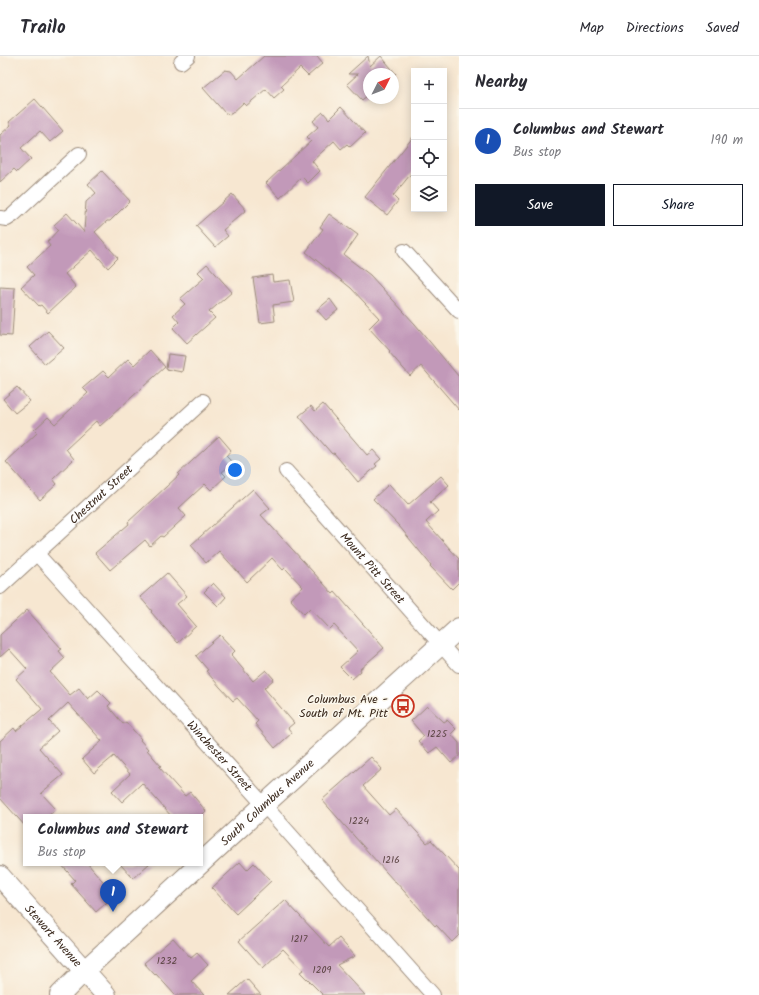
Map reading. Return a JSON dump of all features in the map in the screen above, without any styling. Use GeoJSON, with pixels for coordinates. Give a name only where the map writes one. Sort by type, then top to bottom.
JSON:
{"type":"FeatureCollection","features":[{"type":"Feature","properties":{"kind":"main road","name":"South Columbus Avenue"},"geometry":{"type":"LineString","coordinates":[[203,861],[459,628]]}},
{"type":"Feature","properties":{"kind":"main road","name":"South Columbus Avenue"},"geometry":{"type":"LineString","coordinates":[[60,995],[198,866]]}},
{"type":"Feature","properties":{"kind":"main road","name":"Stewart Avenue"},"geometry":{"type":"LineString","coordinates":[[0,876],[106,995]]}},
{"type":"Feature","properties":{"kind":"street"},"geometry":{"type":"LineString","coordinates":[[3,218],[20,209],[79,154]]}},
{"type":"Feature","properties":{"kind":"street"},"geometry":{"type":"LineString","coordinates":[[404,251],[459,311]]}},
{"type":"Feature","properties":{"kind":"street","name":"Chestnut Street"},"geometry":{"type":"LineString","coordinates":[[0,587],[203,401]]}},
{"type":"Feature","properties":{"kind":"street","name":"Mount Pitt Street"},"geometry":{"type":"LineString","coordinates":[[286,471],[459,665]]}},
{"type":"Feature","properties":{"kind":"street","name":"Winchester Street"},"geometry":{"type":"LineString","coordinates":[[37,554],[433,995]]}},
{"type":"Feature","properties":{"kind":"building"},"geometry":{"type":"Polygon","coordinates":[[[264,56],[317,56],[323,63],[308,76],[300,68],[281,86],[284,89],[274,98],[266,89],[246,106],[243,103],[231,114],[225,113],[203,88],[225,70],[231,71],[238,79],[264,56]]]}},
{"type":"Feature","properties":{"kind":"building"},"geometry":{"type":"Polygon","coordinates":[[[368,56],[370,66],[381,56],[391,68],[363,68],[362,100],[347,84],[358,74],[348,74],[368,56]]]}},
{"type":"Feature","properties":{"kind":"building"},"geometry":{"type":"Polygon","coordinates":[[[35,99],[63,131],[50,142],[40,131],[21,148],[31,159],[17,172],[14,169],[0,182],[0,135],[11,125],[9,122],[35,99]]]}},
{"type":"Feature","properties":{"kind":"building"},"geometry":{"type":"Polygon","coordinates":[[[341,107],[365,133],[350,147],[347,144],[341,149],[334,141],[312,161],[320,171],[308,183],[302,177],[280,198],[266,183],[311,141],[307,137],[318,127],[313,121],[323,112],[329,119],[341,107]]]}},
{"type":"Feature","properties":{"kind":"building"},"geometry":{"type":"Polygon","coordinates":[[[411,140],[411,174],[393,196],[398,201],[387,215],[365,197],[411,140]]]}},
{"type":"Feature","properties":{"kind":"building"},"geometry":{"type":"Polygon","coordinates":[[[102,171],[130,201],[110,221],[107,221],[95,232],[118,258],[108,268],[92,250],[65,274],[76,287],[48,313],[41,305],[39,306],[21,287],[34,275],[27,267],[50,246],[47,242],[58,230],[54,225],[67,213],[84,232],[86,202],[96,193],[88,184],[102,171]]]}},
{"type":"Feature","properties":{"kind":"building"},"geometry":{"type":"Polygon","coordinates":[[[232,194],[246,210],[223,230],[228,236],[215,247],[196,226],[232,194]]]}},
{"type":"Feature","properties":{"kind":"building"},"geometry":{"type":"Polygon","coordinates":[[[329,214],[358,235],[344,255],[370,275],[415,324],[459,377],[459,410],[421,366],[410,376],[369,328],[379,318],[351,288],[306,252],[323,229],[320,227],[329,214]]]}},
{"type":"Feature","properties":{"kind":"building"},"geometry":{"type":"Polygon","coordinates":[[[207,264],[232,292],[209,312],[215,318],[187,343],[173,328],[179,322],[173,315],[185,304],[180,299],[204,278],[198,272],[207,264]]]}},
{"type":"Feature","properties":{"kind":"building"},"geometry":{"type":"Polygon","coordinates":[[[272,275],[273,282],[290,280],[294,302],[273,305],[275,321],[260,323],[253,278],[272,275]]]}},
{"type":"Feature","properties":{"kind":"building"},"geometry":{"type":"Polygon","coordinates":[[[0,287],[15,288],[12,336],[0,335],[0,287]]]}},
{"type":"Feature","properties":{"kind":"building"},"geometry":{"type":"Polygon","coordinates":[[[330,299],[338,310],[326,320],[317,310],[330,299]]]}},
{"type":"Feature","properties":{"kind":"building"},"geometry":{"type":"Polygon","coordinates":[[[48,331],[64,348],[45,364],[30,347],[48,331]]]}},
{"type":"Feature","properties":{"kind":"building"},"geometry":{"type":"Polygon","coordinates":[[[150,350],[165,367],[100,426],[96,421],[66,449],[74,459],[53,479],[57,484],[40,500],[6,462],[37,433],[34,430],[48,417],[55,424],[88,393],[83,388],[103,371],[109,377],[128,359],[134,365],[150,350]]]}},
{"type":"Feature","properties":{"kind":"building"},"geometry":{"type":"Polygon","coordinates":[[[168,354],[185,356],[182,372],[166,369],[168,354]]]}},
{"type":"Feature","properties":{"kind":"building"},"geometry":{"type":"Polygon","coordinates":[[[17,387],[30,401],[15,413],[3,399],[17,387]]]}},
{"type":"Feature","properties":{"kind":"building"},"geometry":{"type":"Polygon","coordinates":[[[323,404],[367,455],[373,450],[381,459],[375,464],[377,466],[358,482],[334,453],[332,454],[299,416],[311,406],[315,411],[323,404]]]}},
{"type":"Feature","properties":{"kind":"building"},"geometry":{"type":"Polygon","coordinates":[[[219,436],[231,450],[226,456],[233,463],[222,472],[226,476],[211,490],[205,484],[179,508],[186,516],[163,537],[161,536],[150,546],[145,540],[110,570],[95,553],[129,524],[128,522],[219,436]]]}},
{"type":"Feature","properties":{"kind":"building"},"geometry":{"type":"Polygon","coordinates":[[[441,476],[449,485],[430,502],[438,511],[426,522],[459,559],[459,582],[452,589],[430,566],[431,565],[399,526],[373,499],[389,484],[408,505],[441,476]]]}},
{"type":"Feature","properties":{"kind":"building"},"geometry":{"type":"Polygon","coordinates":[[[253,489],[270,508],[261,515],[333,594],[335,592],[384,648],[360,669],[361,671],[352,679],[340,667],[358,651],[334,625],[330,629],[310,608],[304,614],[290,599],[303,587],[285,568],[283,570],[272,558],[247,582],[219,551],[206,563],[191,545],[253,489]]]}},
{"type":"Feature","properties":{"kind":"building"},"geometry":{"type":"Polygon","coordinates":[[[167,573],[187,596],[177,604],[196,626],[178,643],[140,597],[167,573]]]}},
{"type":"Feature","properties":{"kind":"building"},"geometry":{"type":"Polygon","coordinates":[[[213,583],[226,597],[218,606],[204,592],[213,583]]]}},
{"type":"Feature","properties":{"kind":"building"},"geometry":{"type":"Polygon","coordinates":[[[27,610],[62,649],[59,651],[65,658],[50,672],[70,695],[79,688],[88,699],[98,690],[111,703],[108,706],[123,724],[126,722],[141,739],[140,740],[148,749],[147,750],[161,766],[159,767],[185,796],[190,792],[206,811],[203,814],[169,814],[142,783],[122,802],[112,791],[130,774],[114,756],[94,773],[82,759],[102,741],[68,703],[49,721],[58,731],[39,748],[63,775],[41,793],[56,809],[50,814],[23,814],[23,824],[0,798],[0,741],[14,728],[16,731],[42,709],[16,679],[27,669],[9,649],[0,657],[0,635],[27,610]]]}},
{"type":"Feature","properties":{"kind":"building"},"geometry":{"type":"Polygon","coordinates":[[[220,635],[235,651],[231,655],[253,681],[266,670],[274,679],[264,688],[294,723],[288,728],[292,733],[275,748],[255,724],[258,721],[237,698],[233,701],[206,671],[208,670],[196,656],[220,635]]]}},
{"type":"Feature","properties":{"kind":"building"},"geometry":{"type":"Polygon","coordinates":[[[427,706],[444,722],[447,720],[456,729],[451,734],[459,743],[459,756],[451,763],[437,747],[429,753],[418,741],[424,736],[411,721],[427,706]]]}},
{"type":"Feature","properties":{"kind":"building"},"geometry":{"type":"Polygon","coordinates":[[[371,757],[382,769],[363,786],[389,815],[396,809],[427,843],[431,840],[459,870],[459,935],[452,942],[436,925],[435,926],[322,800],[371,757]]]}},
{"type":"Feature","properties":{"kind":"building"},"geometry":{"type":"Polygon","coordinates":[[[240,862],[247,870],[254,863],[271,881],[236,914],[212,888],[240,862]]]}},
{"type":"Feature","properties":{"kind":"building"},"geometry":{"type":"Polygon","coordinates":[[[63,866],[90,866],[115,895],[96,912],[71,884],[75,880],[63,866]]]}},
{"type":"Feature","properties":{"kind":"building"},"geometry":{"type":"Polygon","coordinates":[[[122,866],[147,866],[133,878],[122,866]]]}},
{"type":"Feature","properties":{"kind":"building"},"geometry":{"type":"Polygon","coordinates":[[[285,900],[329,947],[339,938],[355,956],[337,965],[365,995],[323,995],[300,972],[303,970],[283,949],[263,968],[239,941],[285,900]]]}},
{"type":"Feature","properties":{"kind":"building"},"geometry":{"type":"Polygon","coordinates":[[[173,938],[191,958],[197,953],[208,965],[191,981],[204,995],[175,995],[144,963],[173,938]]]}},
{"type":"Feature","properties":{"kind":"building"},"geometry":{"type":"Polygon","coordinates":[[[247,979],[261,995],[229,995],[247,979]]]}},
{"type":"Feature","properties":{"kind":"place","name":"Columbus Ave - South of Mt. Pitt"},"geometry":{"type":"Point","coordinates":[403,706]}},
{"type":"Feature","properties":{"kind":"place","name":"Columbus and Stewart"},"geometry":{"type":"Point","coordinates":[113,912]}}]}
